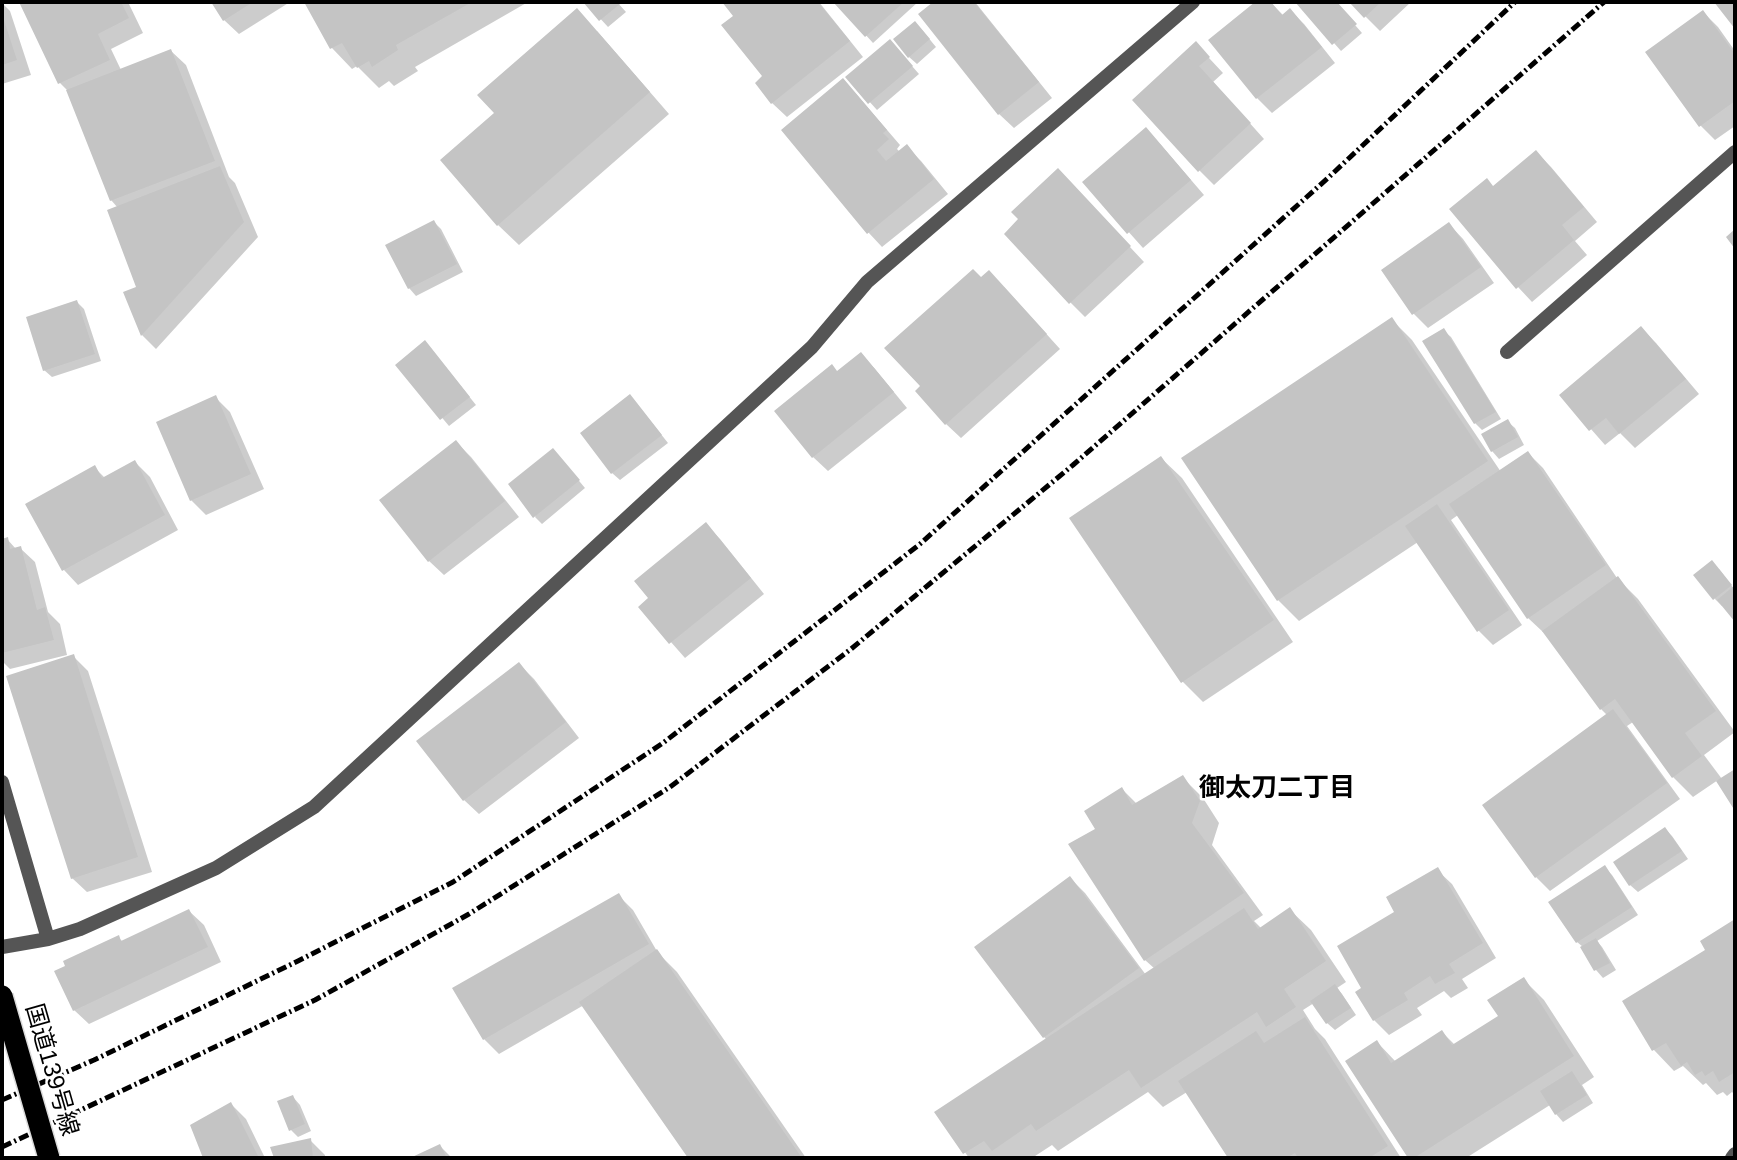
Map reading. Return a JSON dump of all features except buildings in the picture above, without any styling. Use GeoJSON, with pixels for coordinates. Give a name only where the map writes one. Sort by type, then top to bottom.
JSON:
{"type":"FeatureCollection","features":[{"type":"Feature","properties":{"kind":"highway","name":"国道139号線"},"geometry":{"type":"LineString","coordinates":[[2,996],[49,1158]]}},
{"type":"Feature","properties":{"kind":"street"},"geometry":{"type":"LineString","coordinates":[[2,947],[48,939],[80,929],[216,868],[314,807],[812,347],[867,282],[1193,2]]}},
{"type":"Feature","properties":{"kind":"street"},"geometry":{"type":"LineString","coordinates":[[1507,352],[1735,152]]}},
{"type":"Feature","properties":{"kind":"street"},"geometry":{"type":"LineString","coordinates":[[2,782],[48,939]]}},
{"type":"Feature","properties":{"kind":"street"},"geometry":{"type":"LineString","coordinates":[[1732,1158],[1735,1154]]}},
{"type":"Feature","properties":{"kind":"railway"},"geometry":{"type":"LineString","coordinates":[[2,1100],[94,1060],[453,882],[663,743],[920,544],[1329,177],[1515,2]]}},
{"type":"Feature","properties":{"kind":"railway"},"geometry":{"type":"LineString","coordinates":[[2,1147],[315,1000],[469,914],[670,787],[851,649],[1073,465],[1604,2]]}},
{"type":"Feature","properties":{"kind":"district","name":"御太刀二丁目"},"geometry":{"type":"Point","coordinates":[1277,789]}}]}
